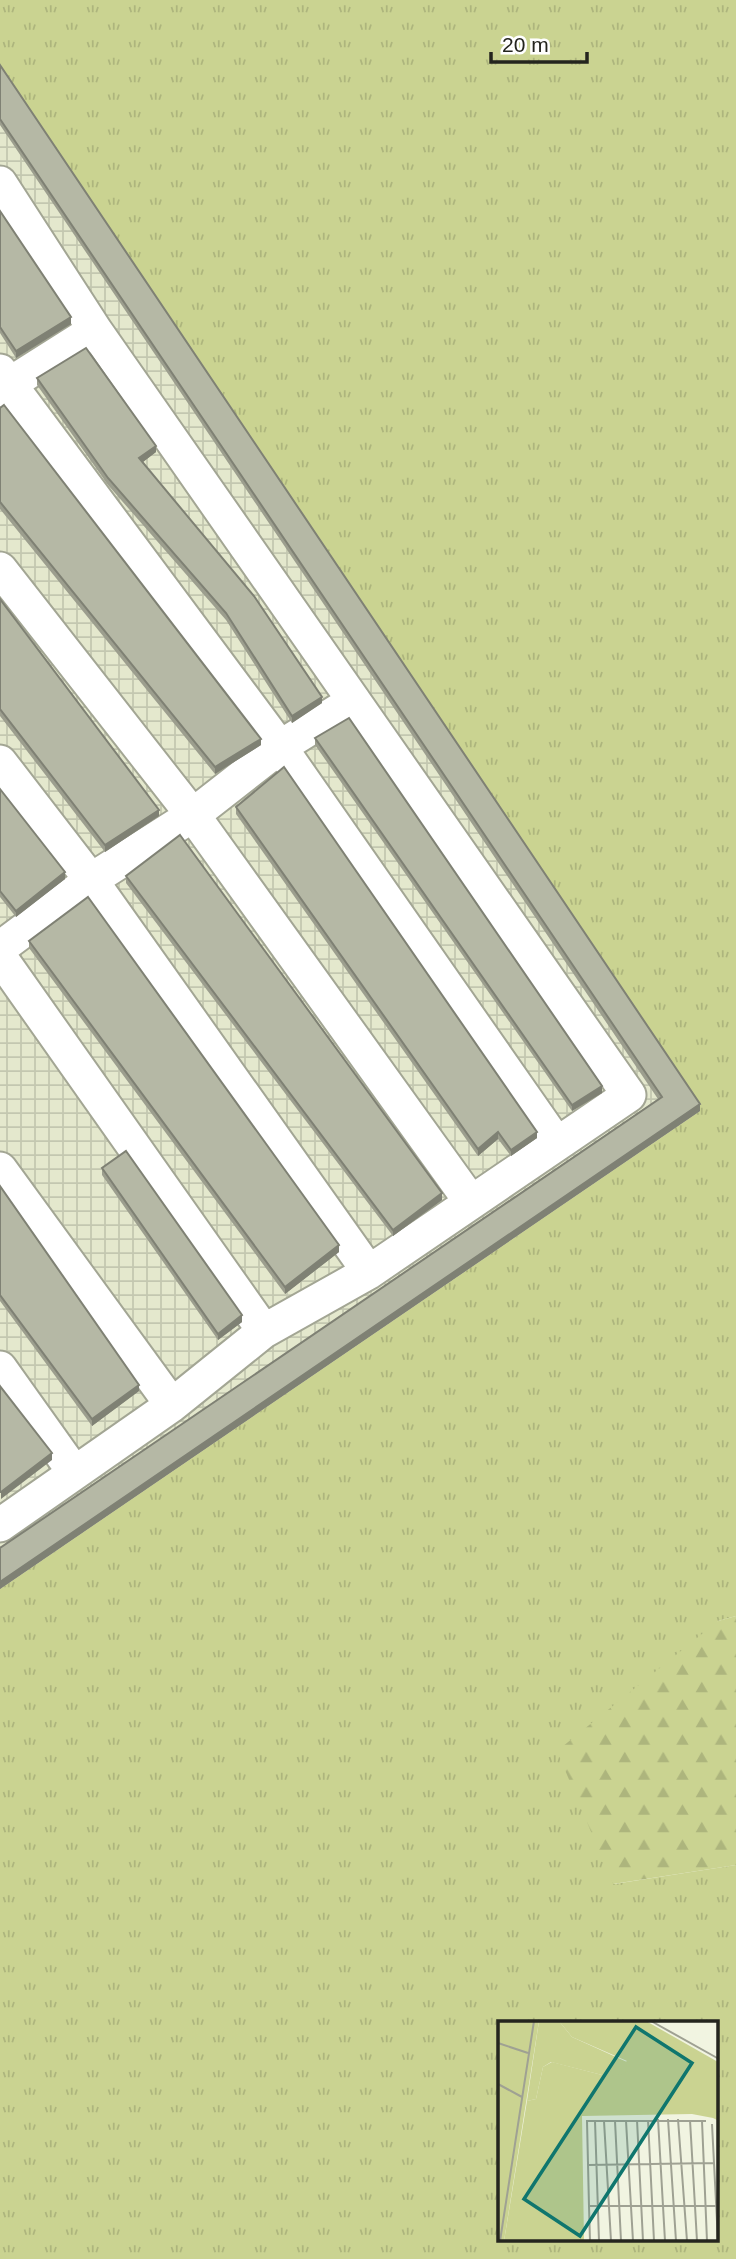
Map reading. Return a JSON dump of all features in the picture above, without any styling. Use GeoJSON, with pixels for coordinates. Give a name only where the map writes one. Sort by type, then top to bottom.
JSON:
{"type":"FeatureCollection","features":[{"type":"Feature","properties":{"kind":"lane"},"geometry":{"type":"LineString","coordinates":[[0,183],[95,330],[629,1095],[369,1272],[264,1331],[172,1405],[0,1525]]}},
{"type":"Feature","properties":{"kind":"lane"},"geometry":{"type":"LineString","coordinates":[[95,330],[3,382],[280,747],[557,1144]]}},
{"type":"Feature","properties":{"kind":"lane"},"geometry":{"type":"LineString","coordinates":[[0,569],[193,815],[471,1202]]}},
{"type":"Feature","properties":{"kind":"lane"},"geometry":{"type":"LineString","coordinates":[[0,948],[91,880],[193,815],[280,747],[354,701]]}},
{"type":"Feature","properties":{"kind":"lane"},"geometry":{"type":"LineString","coordinates":[[0,762],[91,880],[369,1272]]}},
{"type":"Feature","properties":{"kind":"lane"},"geometry":{"type":"LineString","coordinates":[[0,957],[264,1331]]}},
{"type":"Feature","properties":{"kind":"lane"},"geometry":{"type":"LineString","coordinates":[[0,1170],[172,1405]]}},
{"type":"Feature","properties":{"kind":"lane"},"geometry":{"type":"LineString","coordinates":[[0,1368],[74,1472]]}},
{"type":"Feature","properties":{"kind":"shaded area"},"geometry":{"type":"Polygon","coordinates":[[[0,72],[700,1111],[0,1589],[0,72]]]}},
{"type":"Feature","properties":{"kind":"green space"},"geometry":{"type":"Polygon","coordinates":[[[0,0],[736,0],[736,1616],[718,1621],[614,1884],[736,1865],[736,2259],[0,2259],[0,1589],[700,1111],[0,72],[0,0]]]}},
{"type":"Feature","properties":{"kind":"green space"},"geometry":{"type":"Polygon","coordinates":[[[736,1616],[736,1865],[613,1884],[557,1751],[718,1621],[736,1616]]]}},
{"type":"Feature","properties":{"kind":"building"},"geometry":{"type":"Polygon","coordinates":[[[0,65],[700,1104],[0,1582],[0,1548],[662,1097],[0,119],[0,65]]]}},
{"type":"Feature","properties":{"kind":"building"},"geometry":{"type":"Polygon","coordinates":[[[0,211],[71,317],[16,351],[0,327],[0,211]]]}},
{"type":"Feature","properties":{"kind":"building"},"geometry":{"type":"Polygon","coordinates":[[[86,348],[156,446],[139,458],[254,596],[322,697],[292,716],[226,613],[108,478],[37,378],[86,348]]]}},
{"type":"Feature","properties":{"kind":"building"},"geometry":{"type":"Polygon","coordinates":[[[4,405],[261,739],[215,767],[0,502],[0,408],[4,405]]]}},
{"type":"Feature","properties":{"kind":"building"},"geometry":{"type":"Polygon","coordinates":[[[0,599],[159,810],[105,845],[0,709],[0,599]]]}},
{"type":"Feature","properties":{"kind":"building"},"geometry":{"type":"Polygon","coordinates":[[[349,718],[602,1086],[572,1105],[315,738],[349,718]]]}},
{"type":"Feature","properties":{"kind":"building"},"geometry":{"type":"Polygon","coordinates":[[[284,767],[537,1132],[511,1150],[498,1132],[478,1149],[236,807],[284,767]]]}},
{"type":"Feature","properties":{"kind":"building"},"geometry":{"type":"Polygon","coordinates":[[[0,789],[65,872],[16,911],[0,891],[0,789]]]}},
{"type":"Feature","properties":{"kind":"building"},"geometry":{"type":"Polygon","coordinates":[[[180,835],[442,1193],[393,1230],[126,876],[180,835]]]}},
{"type":"Feature","properties":{"kind":"building"},"geometry":{"type":"Polygon","coordinates":[[[88,897],[339,1245],[285,1287],[29,941],[88,897]]]}},
{"type":"Feature","properties":{"kind":"building"},"geometry":{"type":"Polygon","coordinates":[[[126,1151],[242,1315],[218,1334],[102,1168],[126,1151]]]}},
{"type":"Feature","properties":{"kind":"building"},"geometry":{"type":"Polygon","coordinates":[[[0,1186],[139,1385],[92,1419],[0,1295],[0,1186]]]}},
{"type":"Feature","properties":{"kind":"building"},"geometry":{"type":"Polygon","coordinates":[[[0,1386],[52,1453],[1,1492],[0,1492],[0,1386]]]}}]}
